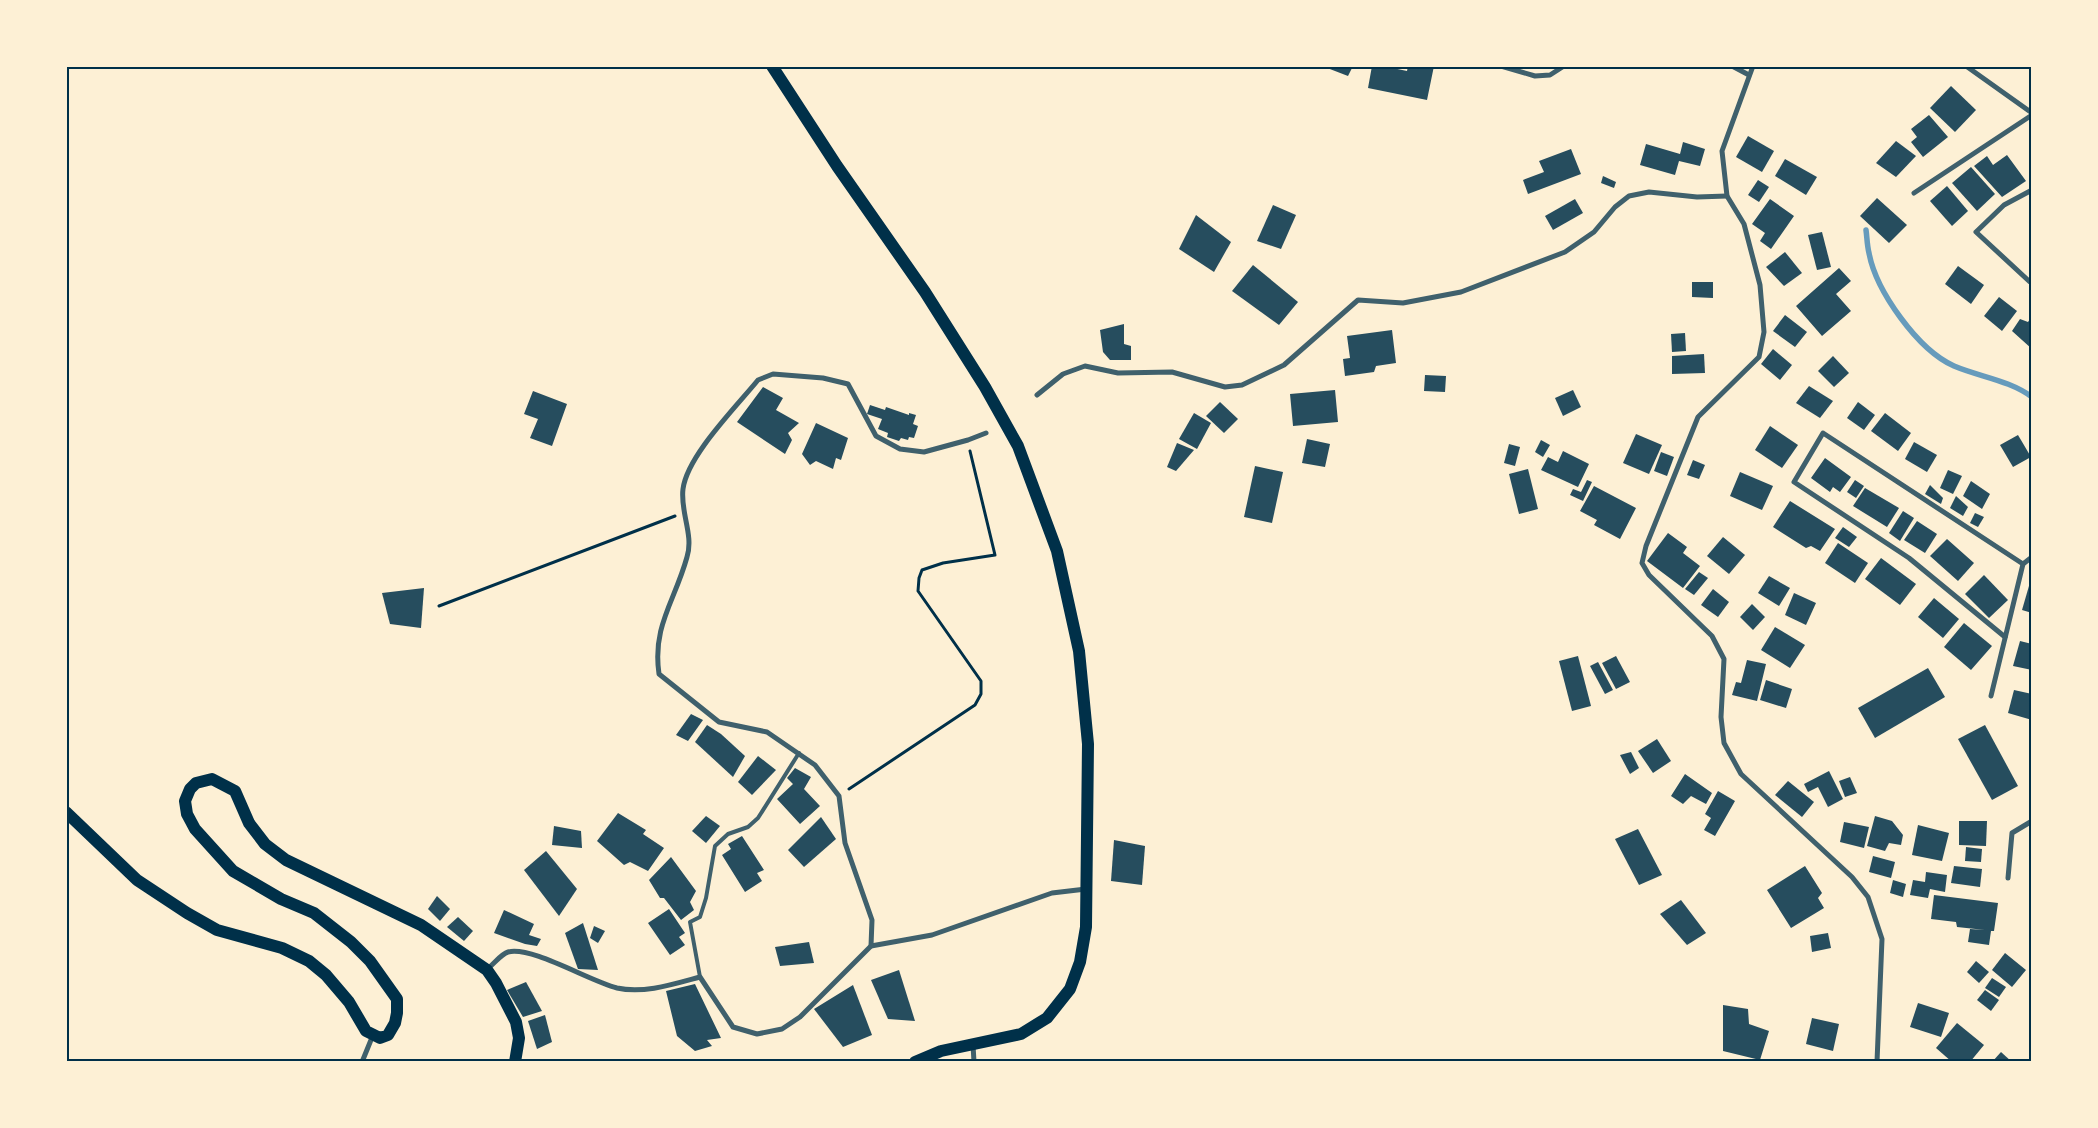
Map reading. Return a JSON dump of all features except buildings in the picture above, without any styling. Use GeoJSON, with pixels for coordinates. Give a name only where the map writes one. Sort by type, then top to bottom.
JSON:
{"type":"FeatureCollection","features":[{"type":"Feature","properties":{"kind":"main road"},"geometry":{"type":"LineString","coordinates":[[772,66],[837,166],[925,292],[985,387],[1018,446],[1056,551],[1079,651],[1088,744],[1086,928],[1082,953],[1070,989],[1047,1018],[1021,1034],[941,1051],[915,1062]]}},
{"type":"Feature","properties":{"kind":"main road"},"geometry":{"type":"LineString","coordinates":[[66,812],[137,880],[187,913],[217,930],[282,948],[309,961],[326,975],[349,1002],[366,1031],[380,1038],[388,1035],[395,1023],[397,999],[370,960],[351,942],[314,913],[281,899],[233,871],[195,829],[187,814],[185,801],[190,789],[196,783],[212,779],[235,791],[249,823],[265,844],[286,860],[421,926],[487,970],[516,1022],[519,1038],[515,1062]]}},
{"type":"Feature","properties":{"kind":"street"},"geometry":{"type":"LineString","coordinates":[[1501,66],[1535,76],[1550,75],[1564,66]]}},
{"type":"Feature","properties":{"kind":"street"},"geometry":{"type":"LineString","coordinates":[[1732,66],[1749,75]]}},
{"type":"Feature","properties":{"kind":"street"},"geometry":{"type":"LineString","coordinates":[[1753,66],[1722,151],[1727,196],[1744,224],[1760,285],[1764,332],[1759,357],[1698,417],[1646,546],[1642,563],[1649,575],[1712,636],[1724,659],[1721,717],[1724,743],[1741,774],[1852,876],[1868,897],[1882,939],[1878,1062]]}},
{"type":"Feature","properties":{"kind":"street"},"geometry":{"type":"LineString","coordinates":[[1914,193],[2032,114],[1966,66]]}},
{"type":"Feature","properties":{"kind":"street"},"geometry":{"type":"LineString","coordinates":[[2030,282],[1976,232],[2004,205],[2032,190]]}},
{"type":"Feature","properties":{"kind":"street"},"geometry":{"type":"LineString","coordinates":[[1037,395],[1063,374],[1086,366],[1118,373],[1172,372],[1225,387],[1242,385],[1284,365],[1358,300],[1403,303],[1461,292],[1565,252],[1594,232],[1615,207],[1629,196],[1649,192],[1697,197],[1727,196]]}},
{"type":"Feature","properties":{"kind":"street"},"geometry":{"type":"LineString","coordinates":[[871,946],[872,920],[845,843],[839,796],[815,765],[767,732],[719,722],[658,674],[656,654],[659,633],[688,556],[690,539],[683,489],[694,458],[758,380],[773,374],[823,378],[848,384],[876,436],[900,449],[924,452],[968,440],[986,432]]}},
{"type":"Feature","properties":{"kind":"street"},"geometry":{"type":"LineString","coordinates":[[2005,637],[1909,558],[1794,482],[1823,434],[2023,564]]}},
{"type":"Feature","properties":{"kind":"street"},"geometry":{"type":"LineString","coordinates":[[1991,696],[2023,564],[2032,557]]}},
{"type":"Feature","properties":{"kind":"street"},"geometry":{"type":"LineString","coordinates":[[2008,878],[2012,833],[2032,821]]}},
{"type":"Feature","properties":{"kind":"street"},"geometry":{"type":"LineString","coordinates":[[487,970],[506,952],[524,952],[592,980],[618,988],[653,989],[700,977],[733,1027],[757,1034],[782,1029],[800,1017],[871,946],[932,935],[1052,893],[1086,889]]}},
{"type":"Feature","properties":{"kind":"street"},"geometry":{"type":"LineString","coordinates":[[362,1062],[374,1034]]}},
{"type":"Feature","properties":{"kind":"street"},"geometry":{"type":"LineString","coordinates":[[973,1045],[974,1062]]}},
{"type":"Feature","properties":{"kind":"lane"},"geometry":{"type":"LineString","coordinates":[[700,977],[690,922],[700,917],[706,898],[715,846],[728,834],[748,827],[758,818],[799,753]]}},
{"type":"Feature","properties":{"kind":"path"},"geometry":{"type":"LineString","coordinates":[[839,796],[975,705],[980,694],[981,681],[918,591],[922,570],[943,562],[995,556],[968,440]]}},
{"type":"Feature","properties":{"kind":"path"},"geometry":{"type":"LineString","coordinates":[[439,606],[685,512]]}},
{"type":"Feature","properties":{"kind":"waterway"},"geometry":{"type":"LineString","coordinates":[[1866,230],[1869,253],[1880,284],[1889,301],[1913,333],[1940,358],[1954,366],[2004,383],[2032,397]]}}]}
